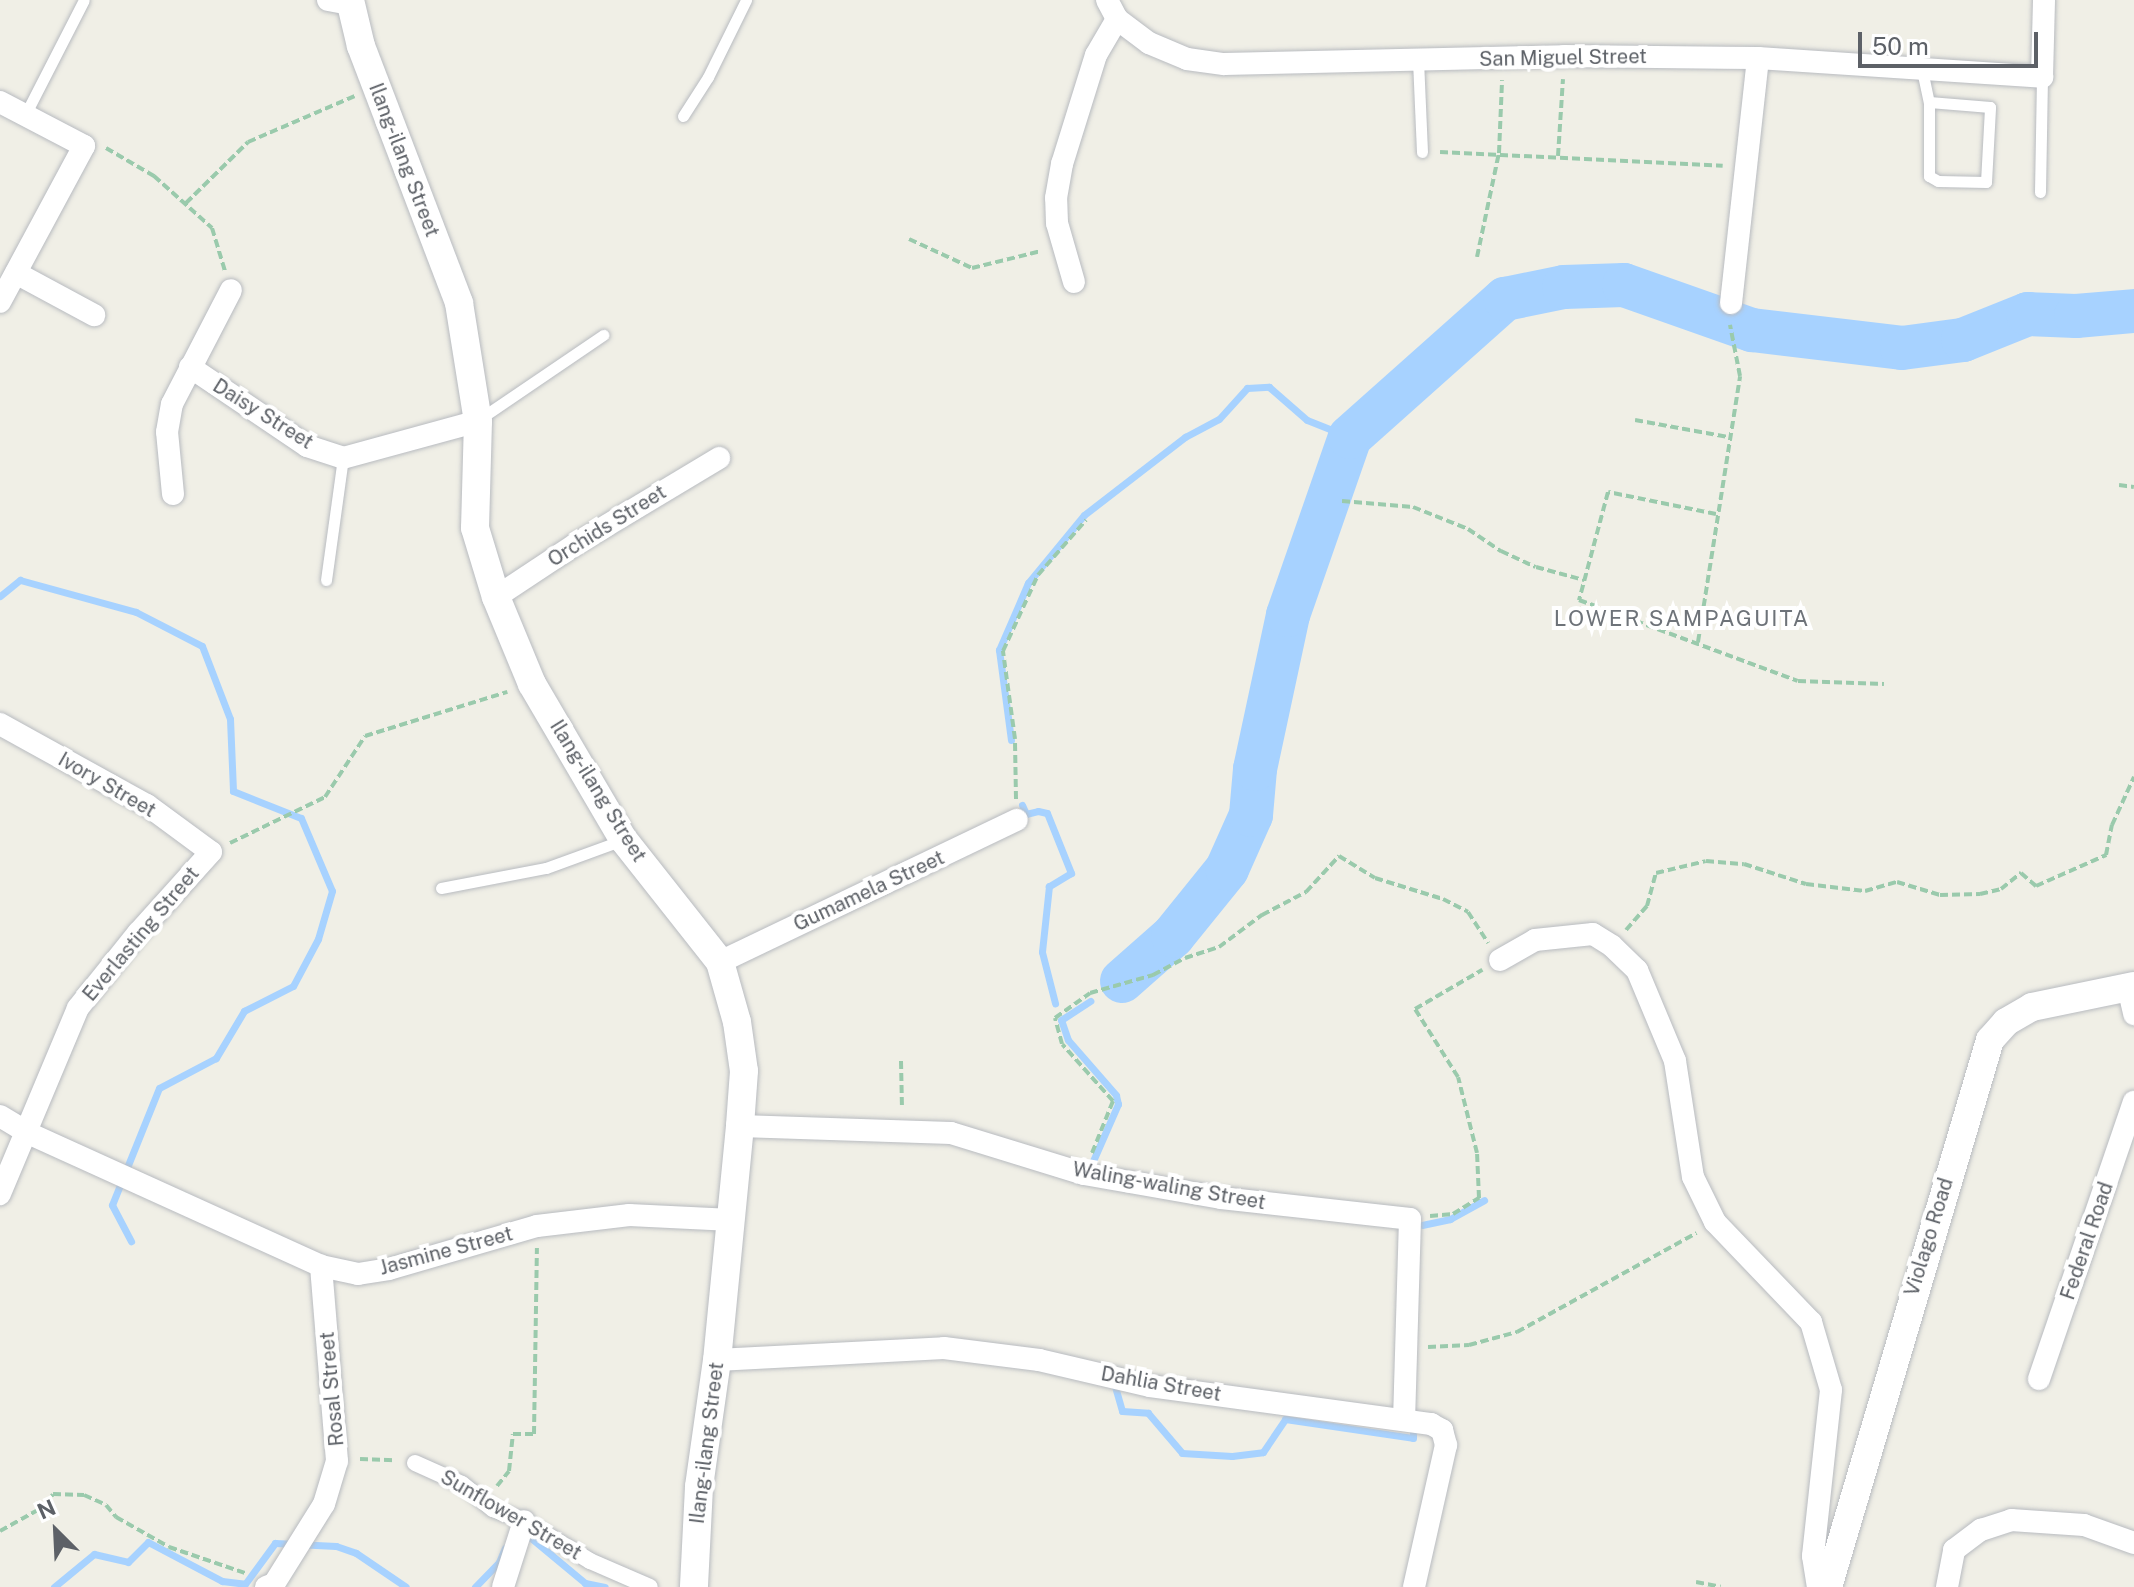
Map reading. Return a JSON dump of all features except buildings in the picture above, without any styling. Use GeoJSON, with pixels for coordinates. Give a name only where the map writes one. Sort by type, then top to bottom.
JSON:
{"type":"FeatureCollection","features":[{"type":"Feature","properties":{"kind":"street"},"geometry":{"type":"LineString","coordinates":[[2042,77],[2044,0]]}},
{"type":"Feature","properties":{"kind":"street","name":"Ilang-ilang Street"},"geometry":{"type":"LineString","coordinates":[[343,1],[459,303],[478,421],[475,528],[496,597],[532,684],[623,839],[720,962],[737,1022],[744,1071],[740,1126],[717,1360],[699,1487],[694,1587]]}},
{"type":"Feature","properties":{"kind":"street"},"geometry":{"type":"LineString","coordinates":[[1074,282],[1062,246],[1056,198],[1062,164],[1112,10]]}},
{"type":"Feature","properties":{"kind":"street","name":"San Miguel Street"},"geometry":{"type":"LineString","coordinates":[[1112,10],[1149,43],[1187,59],[1224,64],[1564,56],[1758,58],[2042,77]]}},
{"type":"Feature","properties":{"kind":"street"},"geometry":{"type":"LineString","coordinates":[[1731,303],[1758,58]]}},
{"type":"Feature","properties":{"kind":"street"},"geometry":{"type":"LineString","coordinates":[[0,102],[84,146],[0,302]]}},
{"type":"Feature","properties":{"kind":"street"},"geometry":{"type":"LineString","coordinates":[[16,273],[94,315]]}},
{"type":"Feature","properties":{"kind":"street"},"geometry":{"type":"LineString","coordinates":[[173,494],[167,432],[172,404],[231,290]]}},
{"type":"Feature","properties":{"kind":"street","name":"Daisy Street"},"geometry":{"type":"LineString","coordinates":[[190,367],[307,446],[343,458]]}},
{"type":"Feature","properties":{"kind":"street"},"geometry":{"type":"LineString","coordinates":[[343,458],[478,421]]}},
{"type":"Feature","properties":{"kind":"street","name":"Orchids Street"},"geometry":{"type":"LineString","coordinates":[[496,597],[576,544],[719,458]]}},
{"type":"Feature","properties":{"kind":"street","name":"Ivory Street"},"geometry":{"type":"LineString","coordinates":[[0,724],[147,805],[211,852]]}},
{"type":"Feature","properties":{"kind":"street","name":"Gumamela Street"},"geometry":{"type":"LineString","coordinates":[[720,962],[1017,820]]}},
{"type":"Feature","properties":{"kind":"street","name":"Everlasting Street"},"geometry":{"type":"LineString","coordinates":[[0,1194],[78,1008],[138,933],[211,852]]}},
{"type":"Feature","properties":{"kind":"street"},"geometry":{"type":"LineString","coordinates":[[1500,960],[1535,940],[1566,934],[1593,934],[1612,946],[1637,970],[1675,1061],[1693,1177],[1715,1222],[1811,1322],[1831,1390],[1813,1556],[1818,1587]]}},
{"type":"Feature","properties":{"kind":"street","name":"Violago Road"},"geometry":{"type":"LineString","coordinates":[[1828,1587],[1990,1040],[2006,1022],[2032,1007],[2132,996]]}},
{"type":"Feature","properties":{"kind":"street","name":"Federal Road"},"geometry":{"type":"LineString","coordinates":[[2039,1379],[2134,1102]]}},
{"type":"Feature","properties":{"kind":"street","name":"Jasmine Street"},"geometry":{"type":"LineString","coordinates":[[0,1116],[28,1133],[321,1266],[358,1274],[389,1269],[537,1226],[629,1215],[732,1220]]}},
{"type":"Feature","properties":{"kind":"street","name":"Waling-waling Street"},"geometry":{"type":"LineString","coordinates":[[740,1126],[951,1133],[1084,1174],[1221,1198],[1410,1219]]}},
{"type":"Feature","properties":{"kind":"street"},"geometry":{"type":"LineString","coordinates":[[1404,1419],[1410,1219]]}},
{"type":"Feature","properties":{"kind":"street","name":"Rosal Street"},"geometry":{"type":"LineString","coordinates":[[266,1587],[274,1584],[324,1504],[337,1461],[321,1266]]}},
{"type":"Feature","properties":{"kind":"street","name":"Dahlia Street"},"geometry":{"type":"LineString","coordinates":[[717,1360],[944,1348],[1039,1360],[1150,1386],[1404,1419],[1438,1427],[1446,1436],[1414,1587]]}},
{"type":"Feature","properties":{"kind":"street","name":"Sunflower Street"},"geometry":{"type":"LineString","coordinates":[[415,1463],[462,1484],[521,1529],[650,1587]]}},
{"type":"Feature","properties":{"kind":"street"},"geometry":{"type":"LineString","coordinates":[[1947,1587],[1954,1550],[1981,1530],[2011,1520],[2084,1525],[2134,1543]]}},
{"type":"Feature","properties":{"kind":"street"},"geometry":{"type":"LineString","coordinates":[[503,1587],[521,1529]]}},
{"type":"Feature","properties":{"kind":"lane"},"geometry":{"type":"LineString","coordinates":[[24,117],[84,0]]}},
{"type":"Feature","properties":{"kind":"lane"},"geometry":{"type":"LineString","coordinates":[[683,116],[708,77],[746,0]]}},
{"type":"Feature","properties":{"kind":"lane"},"geometry":{"type":"LineString","coordinates":[[1418,60],[1422,152]]}},
{"type":"Feature","properties":{"kind":"lane"},"geometry":{"type":"LineString","coordinates":[[1922,70],[1929,102],[1929,176],[1938,181],[1986,182],[1990,107],[1929,102]]}},
{"type":"Feature","properties":{"kind":"lane"},"geometry":{"type":"LineString","coordinates":[[2040,192],[2042,77]]}},
{"type":"Feature","properties":{"kind":"lane"},"geometry":{"type":"LineString","coordinates":[[478,421],[603,335]]}},
{"type":"Feature","properties":{"kind":"lane"},"geometry":{"type":"LineString","coordinates":[[326,580],[343,458]]}},
{"type":"Feature","properties":{"kind":"lane"},"geometry":{"type":"LineString","coordinates":[[441,888],[546,868],[623,839]]}},
{"type":"Feature","properties":{"kind":"path"},"geometry":{"type":"LineString","coordinates":[[1558,156],[1564,56]]}},
{"type":"Feature","properties":{"kind":"path"},"geometry":{"type":"LineString","coordinates":[[1477,257],[1499,153],[1503,57]]}},
{"type":"Feature","properties":{"kind":"path"},"geometry":{"type":"LineString","coordinates":[[186,203],[248,142],[311,112],[376,88]]}},
{"type":"Feature","properties":{"kind":"path"},"geometry":{"type":"LineString","coordinates":[[84,146],[112,150],[154,176],[212,228],[231,290]]}},
{"type":"Feature","properties":{"kind":"path"},"geometry":{"type":"LineString","coordinates":[[1422,152],[1499,153],[1747,167]]}},
{"type":"Feature","properties":{"kind":"path"},"geometry":{"type":"LineString","coordinates":[[909,239],[972,268],[1062,246]]}},
{"type":"Feature","properties":{"kind":"path"},"geometry":{"type":"LineString","coordinates":[[1698,642],[1740,376],[1730,331]]}},
{"type":"Feature","properties":{"kind":"path"},"geometry":{"type":"LineString","coordinates":[[1635,420],[1729,437]]}},
{"type":"Feature","properties":{"kind":"path"},"geometry":{"type":"LineString","coordinates":[[2119,485],[2134,487]]}},
{"type":"Feature","properties":{"kind":"path"},"geometry":{"type":"LineString","coordinates":[[1716,514],[1608,492],[1579,600],[1798,681],[1884,684]]}},
{"type":"Feature","properties":{"kind":"path"},"geometry":{"type":"LineString","coordinates":[[1342,501],[1413,507],[1468,529],[1536,567],[1584,580]]}},
{"type":"Feature","properties":{"kind":"path"},"geometry":{"type":"LineString","coordinates":[[1017,820],[1015,739],[1003,651],[1038,575],[1086,520]]}},
{"type":"Feature","properties":{"kind":"path"},"geometry":{"type":"LineString","coordinates":[[211,852],[325,797],[365,736],[532,684]]}},
{"type":"Feature","properties":{"kind":"path"},"geometry":{"type":"LineString","coordinates":[[1612,946],[1647,906],[1656,873],[1706,861],[1744,864],[1806,884],[1865,891],[1897,882],[1940,895],[2001,889],[2021,873],[2036,886],[2106,855],[2112,825],[2134,777]]}},
{"type":"Feature","properties":{"kind":"path"},"geometry":{"type":"LineString","coordinates":[[1084,1174],[1113,1101],[1062,1044],[1055,1018],[1090,993],[1153,975],[1185,958],[1219,947],[1262,915],[1306,892],[1339,856],[1375,878],[1443,899],[1468,912],[1500,960],[1415,1009],[1458,1077],[1477,1153],[1479,1198],[1453,1214],[1410,1219]]}},
{"type":"Feature","properties":{"kind":"path"},"geometry":{"type":"LineString","coordinates":[[901,1061],[902,1131]]}},
{"type":"Feature","properties":{"kind":"path"},"geometry":{"type":"LineString","coordinates":[[1407,1348],[1469,1345],[1517,1332],[1715,1222]]}},
{"type":"Feature","properties":{"kind":"path"},"geometry":{"type":"LineString","coordinates":[[484,1502],[509,1471],[513,1434],[534,1434],[537,1226]]}},
{"type":"Feature","properties":{"kind":"path"},"geometry":{"type":"LineString","coordinates":[[337,1461],[382,1458],[415,1463]]}},
{"type":"Feature","properties":{"kind":"path"},"geometry":{"type":"LineString","coordinates":[[0,1531],[45,1506],[53,1494],[84,1495],[106,1505],[116,1517],[169,1547],[246,1574]]}},
{"type":"Feature","properties":{"kind":"path"},"geometry":{"type":"LineString","coordinates":[[1696,1582],[1721,1587]]}},
{"type":"Feature","properties":{"kind":"waterway"},"geometry":{"type":"LineString","coordinates":[[1122,981],[1173,936],[1227,869],[1251,815],[1255,769],[1288,615],[1350,437],[1505,299],[1564,287],[1624,285],[1752,330],[1902,348],[1963,340],[2028,314],[2076,316],[2134,311]]}},
{"type":"Feature","properties":{"kind":"waterway"},"geometry":{"type":"LineString","coordinates":[[1011,740],[999,650],[1028,583],[1084,515],[1185,437],[1219,419],[1247,388],[1269,387],[1307,420],[1350,437]]}},
{"type":"Feature","properties":{"kind":"waterway"},"geometry":{"type":"LineString","coordinates":[[0,596],[20,580],[136,612],[202,646],[230,719],[233,791],[301,818],[332,891],[318,939],[293,986],[244,1011],[216,1058],[159,1088],[112,1205],[131,1241]]}},
{"type":"Feature","properties":{"kind":"waterway"},"geometry":{"type":"LineString","coordinates":[[1022,805],[1026,814],[1038,811],[1047,813],[1071,873],[1049,886],[1042,952],[1055,1003]]}},
{"type":"Feature","properties":{"kind":"waterway"},"geometry":{"type":"LineString","coordinates":[[1089,1170],[1118,1104],[1116,1095],[1068,1040],[1061,1020],[1090,1001]]}},
{"type":"Feature","properties":{"kind":"waterway"},"geometry":{"type":"LineString","coordinates":[[1422,1225],[1450,1219],[1484,1200]]}},
{"type":"Feature","properties":{"kind":"waterway"},"geometry":{"type":"LineString","coordinates":[[1114,1383],[1122,1411],[1148,1413],[1182,1453],[1232,1456],[1263,1452],[1285,1419],[1413,1438],[1413,1431]]}},
{"type":"Feature","properties":{"kind":"waterway"},"geometry":{"type":"LineString","coordinates":[[525,1533],[585,1583],[605,1587]]}},
{"type":"Feature","properties":{"kind":"waterway"},"geometry":{"type":"LineString","coordinates":[[54,1587],[94,1554],[128,1562],[148,1542],[222,1581],[245,1584],[275,1543],[336,1546],[356,1553],[406,1587]]}},
{"type":"Feature","properties":{"kind":"waterway"},"geometry":{"type":"LineString","coordinates":[[475,1587],[499,1562],[505,1548]]}},
{"type":"Feature","properties":{"kind":"district","name":"LOWER SAMPAGUITA"},"geometry":{"type":"Point","coordinates":[1682,619]}}]}
